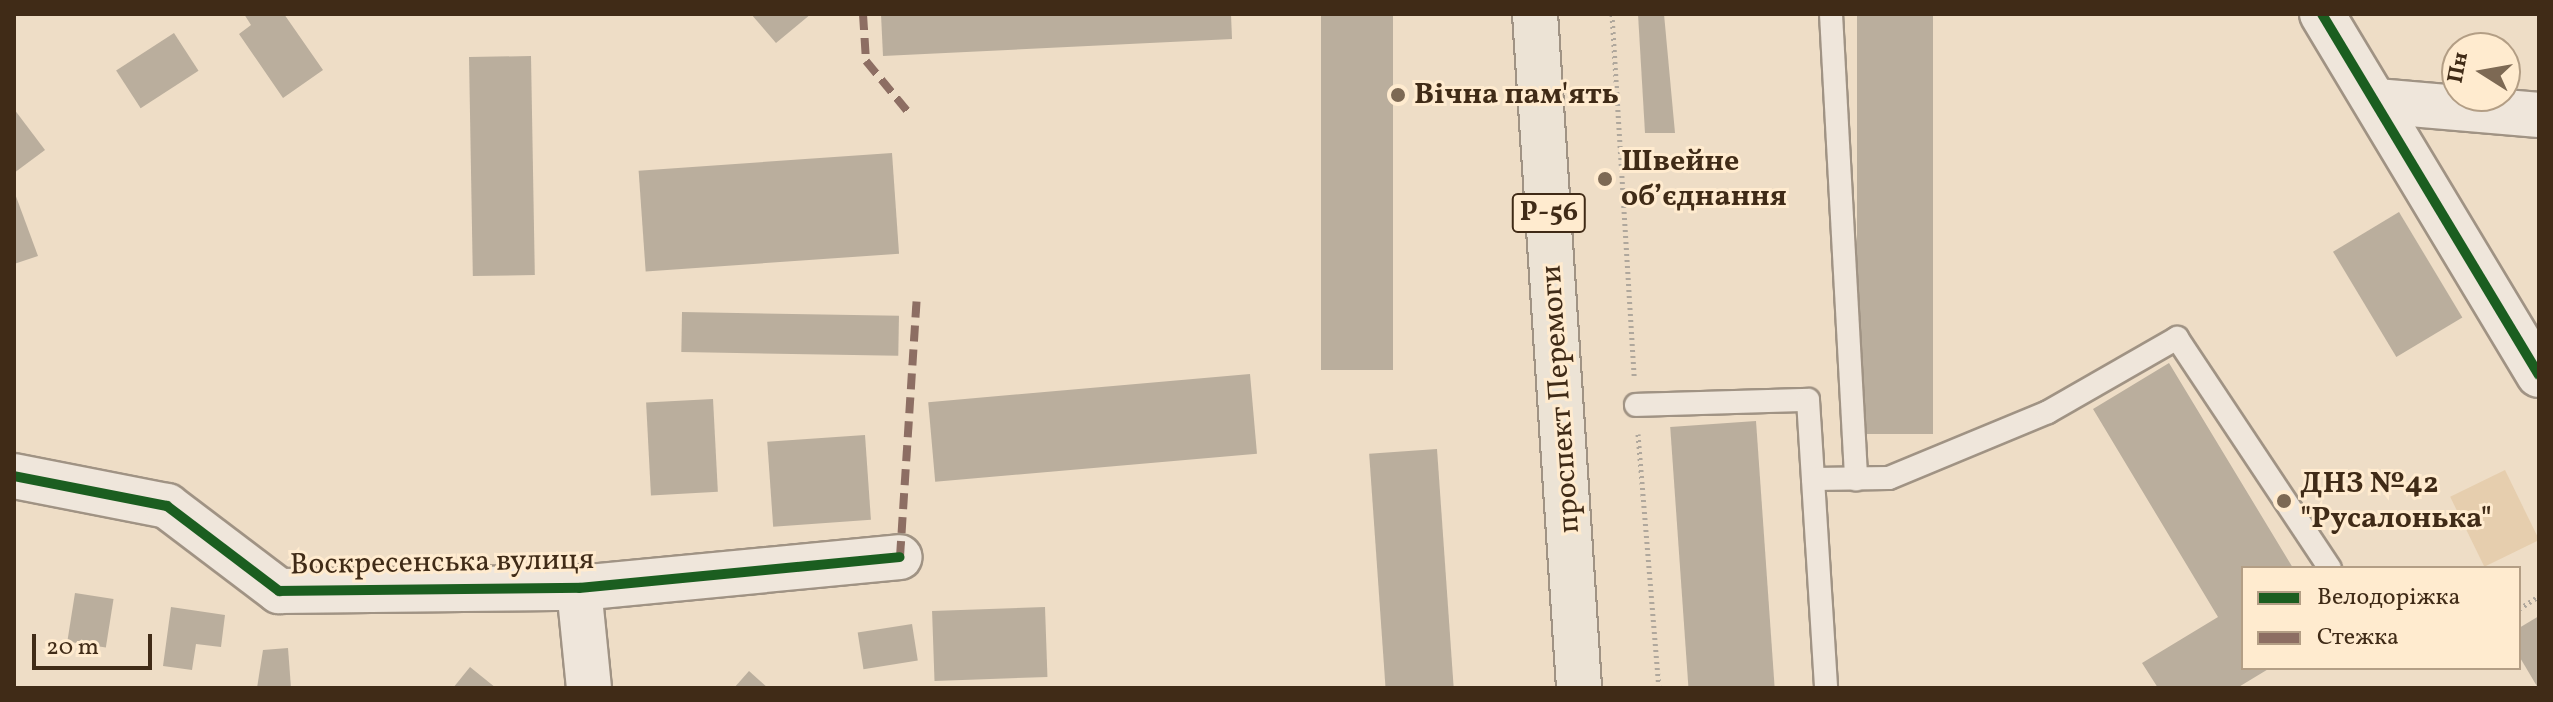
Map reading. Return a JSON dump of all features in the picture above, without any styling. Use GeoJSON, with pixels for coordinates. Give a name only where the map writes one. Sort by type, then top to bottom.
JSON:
{"type":"FeatureCollection","features":[{"type":"Feature","properties":{"kind":"main road","name":"проспект Перемоги"},"geometry":{"type":"LineString","coordinates":[[1535,14],[1579,688]]}},
{"type":"Feature","properties":{"kind":"street"},"geometry":{"type":"LineString","coordinates":[[2322,14],[2539,375]]}},
{"type":"Feature","properties":{"kind":"street"},"geometry":{"type":"LineString","coordinates":[[2376,101],[2539,115]]}},
{"type":"Feature","properties":{"kind":"street","name":"Воскресенська вулиця"},"geometry":{"type":"LineString","coordinates":[[14,476],[167,506],[279,591],[579,588],[900,557]]}},
{"type":"Feature","properties":{"kind":"street"},"geometry":{"type":"LineString","coordinates":[[579,588],[589,688]]}},
{"type":"Feature","properties":{"kind":"lane"},"geometry":{"type":"LineString","coordinates":[[1831,14],[1856,479]]}},
{"type":"Feature","properties":{"kind":"lane"},"geometry":{"type":"LineString","coordinates":[[1813,479],[1889,478],[2048,412],[2177,338],[2329,566]]}},
{"type":"Feature","properties":{"kind":"lane"},"geometry":{"type":"LineString","coordinates":[[1636,405],[1808,400],[1826,688]]}},
{"type":"Feature","properties":{"kind":"path"},"geometry":{"type":"LineString","coordinates":[[1612,14],[1636,405],[1659,688]]}},
{"type":"Feature","properties":{"kind":"path"},"geometry":{"type":"LineString","coordinates":[[2521,608],[2539,596]]}},
{"type":"Feature","properties":{"kind":"shaded area"},"geometry":{"type":"Polygon","coordinates":[[[2505,470],[2539,540],[2484,566],[2450,497],[2505,470]]]}},
{"type":"Feature","properties":{"kind":"building"},"geometry":{"type":"Polygon","coordinates":[[[244,14],[284,14],[323,70],[283,98],[239,34],[251,25],[244,14]]]}},
{"type":"Feature","properties":{"kind":"building"},"geometry":{"type":"Polygon","coordinates":[[[751,14],[811,14],[776,43],[751,14]]]}},
{"type":"Feature","properties":{"kind":"building"},"geometry":{"type":"Polygon","coordinates":[[[881,14],[1231,14],[1232,39],[883,56],[881,14]]]}},
{"type":"Feature","properties":{"kind":"building"},"geometry":{"type":"Polygon","coordinates":[[[1321,14],[1393,14],[1393,370],[1321,370],[1321,14]]]}},
{"type":"Feature","properties":{"kind":"building"},"geometry":{"type":"Polygon","coordinates":[[[1638,14],[1664,14],[1675,133],[1645,133],[1638,14]]]}},
{"type":"Feature","properties":{"kind":"building"},"geometry":{"type":"Polygon","coordinates":[[[1857,14],[1933,14],[1933,434],[1857,434],[1857,14]]]}},
{"type":"Feature","properties":{"kind":"building"},"geometry":{"type":"Polygon","coordinates":[[[174,33],[199,71],[141,108],[116,71],[174,33]]]}},
{"type":"Feature","properties":{"kind":"building"},"geometry":{"type":"Polygon","coordinates":[[[531,56],[535,275],[473,276],[469,57],[531,56]]]}},
{"type":"Feature","properties":{"kind":"building"},"geometry":{"type":"Polygon","coordinates":[[[14,109],[45,150],[14,173],[14,109]]]}},
{"type":"Feature","properties":{"kind":"building"},"geometry":{"type":"Polygon","coordinates":[[[892,153],[899,254],[646,271],[639,171],[892,153]]]}},
{"type":"Feature","properties":{"kind":"building"},"geometry":{"type":"Polygon","coordinates":[[[14,191],[38,256],[14,264],[14,191]]]}},
{"type":"Feature","properties":{"kind":"building"},"geometry":{"type":"Polygon","coordinates":[[[2399,212],[2462,317],[2396,357],[2333,252],[2399,212]]]}},
{"type":"Feature","properties":{"kind":"building"},"geometry":{"type":"Polygon","coordinates":[[[682,312],[899,316],[898,356],[681,352],[682,312]]]}},
{"type":"Feature","properties":{"kind":"building"},"geometry":{"type":"Polygon","coordinates":[[[2169,363],[2292,566],[2241,566],[2241,670],[2267,670],[2237,688],[2158,688],[2142,663],[2218,617],[2093,409],[2169,363]]]}},
{"type":"Feature","properties":{"kind":"building"},"geometry":{"type":"Polygon","coordinates":[[[1250,374],[1257,454],[935,482],[928,402],[1250,374]]]}},
{"type":"Feature","properties":{"kind":"building"},"geometry":{"type":"Polygon","coordinates":[[[713,399],[718,492],[651,495],[646,403],[713,399]]]}},
{"type":"Feature","properties":{"kind":"building"},"geometry":{"type":"Polygon","coordinates":[[[1756,421],[1775,688],[1688,688],[1670,427],[1756,421]]]}},
{"type":"Feature","properties":{"kind":"building"},"geometry":{"type":"Polygon","coordinates":[[[865,435],[871,520],[773,527],[767,442],[865,435]]]}},
{"type":"Feature","properties":{"kind":"building"},"geometry":{"type":"Polygon","coordinates":[[[1437,449],[1454,687],[1386,688],[1369,454],[1437,449]]]}},
{"type":"Feature","properties":{"kind":"building"},"geometry":{"type":"Polygon","coordinates":[[[75,593],[114,599],[106,647],[67,641],[75,593]]]}},
{"type":"Feature","properties":{"kind":"building"},"geometry":{"type":"Polygon","coordinates":[[[171,607],[225,615],[221,647],[196,644],[192,670],[163,666],[171,607]]]}},
{"type":"Feature","properties":{"kind":"building"},"geometry":{"type":"Polygon","coordinates":[[[1045,607],[1047,677],[935,681],[932,611],[1045,607]]]}},
{"type":"Feature","properties":{"kind":"building"},"geometry":{"type":"Polygon","coordinates":[[[2539,616],[2539,688],[2521,659],[2521,627],[2539,616]]]}},
{"type":"Feature","properties":{"kind":"building"},"geometry":{"type":"Polygon","coordinates":[[[912,624],[918,661],[863,669],[858,633],[912,624]]]}},
{"type":"Feature","properties":{"kind":"building"},"geometry":{"type":"Polygon","coordinates":[[[288,648],[291,688],[257,688],[263,650],[288,648]]]}},
{"type":"Feature","properties":{"kind":"building"},"geometry":{"type":"Polygon","coordinates":[[[470,667],[496,688],[453,688],[470,667]]]}},
{"type":"Feature","properties":{"kind":"building"},"geometry":{"type":"Polygon","coordinates":[[[749,671],[768,688],[734,688],[749,671]]]}},
{"type":"Feature","properties":{"kind":"marked path"},"geometry":{"type":"LineString","coordinates":[[863,14],[866,61],[908,112]]}},
{"type":"Feature","properties":{"kind":"marked path"},"geometry":{"type":"LineString","coordinates":[[900,557],[917,297]]}},
{"type":"Feature","properties":{"kind":"cycle path"},"geometry":{"type":"LineString","coordinates":[[2322,14],[2539,375]]}},
{"type":"Feature","properties":{"kind":"cycle path"},"geometry":{"type":"LineString","coordinates":[[14,476],[167,506],[279,591],[579,588],[900,557]]}},
{"type":"Feature","properties":{"kind":"place","name":"Вічна пам'ять"},"geometry":{"type":"Point","coordinates":[1398,95]}},
{"type":"Feature","properties":{"kind":"place","name":"Швейне об’єднання"},"geometry":{"type":"Point","coordinates":[1605,179]}},
{"type":"Feature","properties":{"kind":"place","name":"ДНЗ №42 \"Русалонька\""},"geometry":{"type":"Point","coordinates":[2284,501]}}]}
